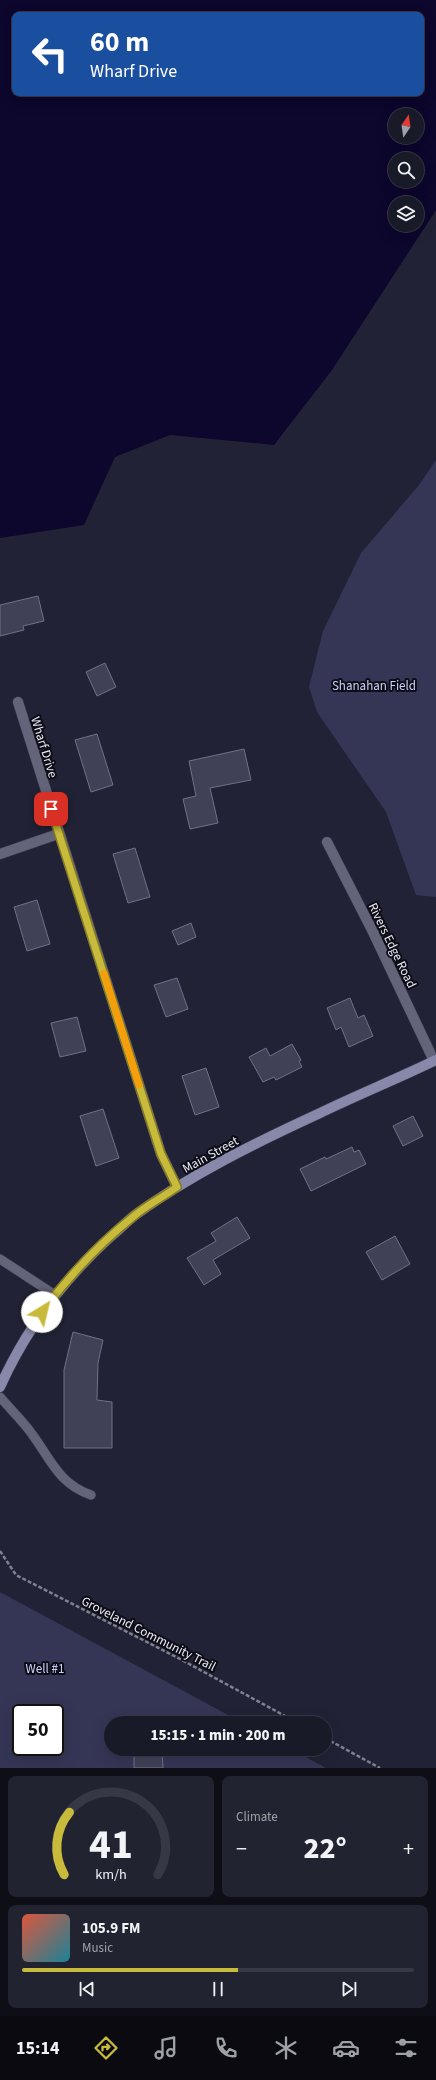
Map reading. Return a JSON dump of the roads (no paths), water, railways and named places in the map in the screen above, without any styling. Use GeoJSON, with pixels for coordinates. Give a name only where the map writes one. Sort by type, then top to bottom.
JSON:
{"type":"FeatureCollection","features":[{"type":"Feature","properties":{"kind":"main road","name":"Main Street"},"geometry":{"type":"LineString","coordinates":[[0,1387],[21,1346],[55,1295],[91,1254],[134,1216],[177,1187],[253,1145],[435,1060]]}},
{"type":"Feature","properties":{"kind":"street","name":"Wharf Drive"},"geometry":{"type":"LineString","coordinates":[[18,702],[58,834],[161,1154],[177,1187]]}},
{"type":"Feature","properties":{"kind":"street"},"geometry":{"type":"LineString","coordinates":[[0,854],[58,834]]}},
{"type":"Feature","properties":{"kind":"street","name":"Rivers Edge Road"},"geometry":{"type":"LineString","coordinates":[[327,842],[373,932],[435,1060]]}},
{"type":"Feature","properties":{"kind":"lane"},"geometry":{"type":"LineString","coordinates":[[0,1259],[55,1295]]}},
{"type":"Feature","properties":{"kind":"lane"},"geometry":{"type":"LineString","coordinates":[[0,1397],[32,1434],[62,1478],[77,1490],[91,1494]]}},
{"type":"Feature","properties":{"kind":"park label","name":"Shanahan Field"},"geometry":{"type":"Point","coordinates":[374,685]}},
{"type":"Feature","properties":{"kind":"park label","name":"Well #1"},"geometry":{"type":"Point","coordinates":[45,1668]}}]}
